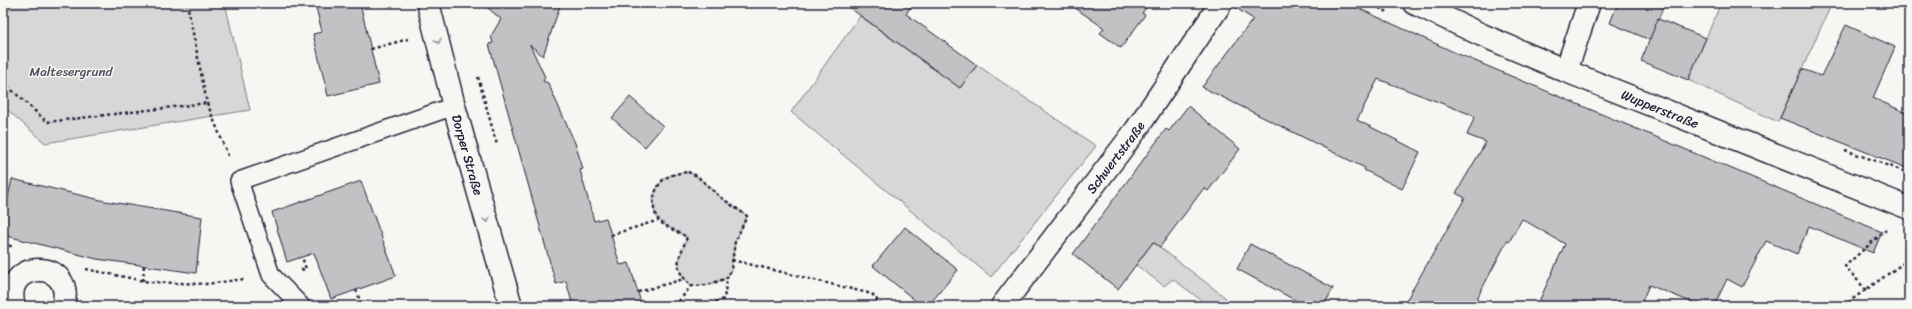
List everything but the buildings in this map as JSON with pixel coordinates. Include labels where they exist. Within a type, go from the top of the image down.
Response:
[{"type":"street","name":"Dorper Straße","points":[[428,3],[454,106],[511,306]]},
{"type":"street","name":"Schwertstraße","points":[[1002,306],[1136,130],[1221,3]]},
{"type":"street","name":"Wupperstraße","points":[[1414,3],[1482,35],[1566,71],[1903,206]]},
{"type":"street","points":[[1566,71],[1589,3]]},
{"type":"street","points":[[14,306],[9,279],[21,275],[29,270],[46,270],[61,280],[65,289],[66,298],[63,306]]},
{"type":"lane","points":[[301,306],[271,275],[239,180],[454,106]]},
{"type":"path","points":[[187,3],[207,103],[239,180]]},
{"type":"path","points":[[371,49],[409,38]]},
{"type":"path","points":[[3,82],[47,122],[207,103]]},
{"type":"path","points":[[1844,150],[1909,173]]},
{"type":"path","points":[[704,306],[724,299],[727,278],[731,270],[735,242],[747,216],[719,196],[697,176],[688,172],[678,173],[665,179],[654,197],[654,207],[659,220],[687,237],[677,264],[679,272],[684,280],[691,286],[708,285],[727,278]]},
{"type":"path","points":[[611,235],[659,220]]},
{"type":"path","points":[[1866,290],[1845,266],[1890,226]]},
{"type":"path","points":[[1843,306],[1909,259]]},
{"type":"path","points":[[732,260],[872,294],[882,306]]},
{"type":"path","points":[[144,266],[144,281]]},
{"type":"path","points":[[93,272],[144,281],[206,284],[271,275]]},
{"type":"path","points":[[638,292],[684,280]]},
{"type":"path","points":[[676,306],[691,286]]},
{"type":"path","points":[[356,290],[362,306]]},
{"type":"green space","name":"Maltesergrund","points":[[3,3],[225,3],[250,110],[45,143],[3,106]]},
{"type":"green space","points":[[1721,3],[1832,3],[1778,122],[1688,80]]},
{"type":"green space","points":[[860,16],[960,88],[977,65],[1096,146],[991,277],[791,112]]},
{"type":"green space","points":[[688,172],[697,176],[719,196],[747,216],[735,242],[731,270],[727,278],[708,285],[691,286],[685,279],[679,268],[679,263],[687,237],[660,221],[654,209],[653,203],[655,193],[660,183],[667,177]]},
{"type":"green space","points":[[1153,242],[1226,298],[1220,306],[1209,306],[1173,279],[1164,286],[1136,265]]}]
